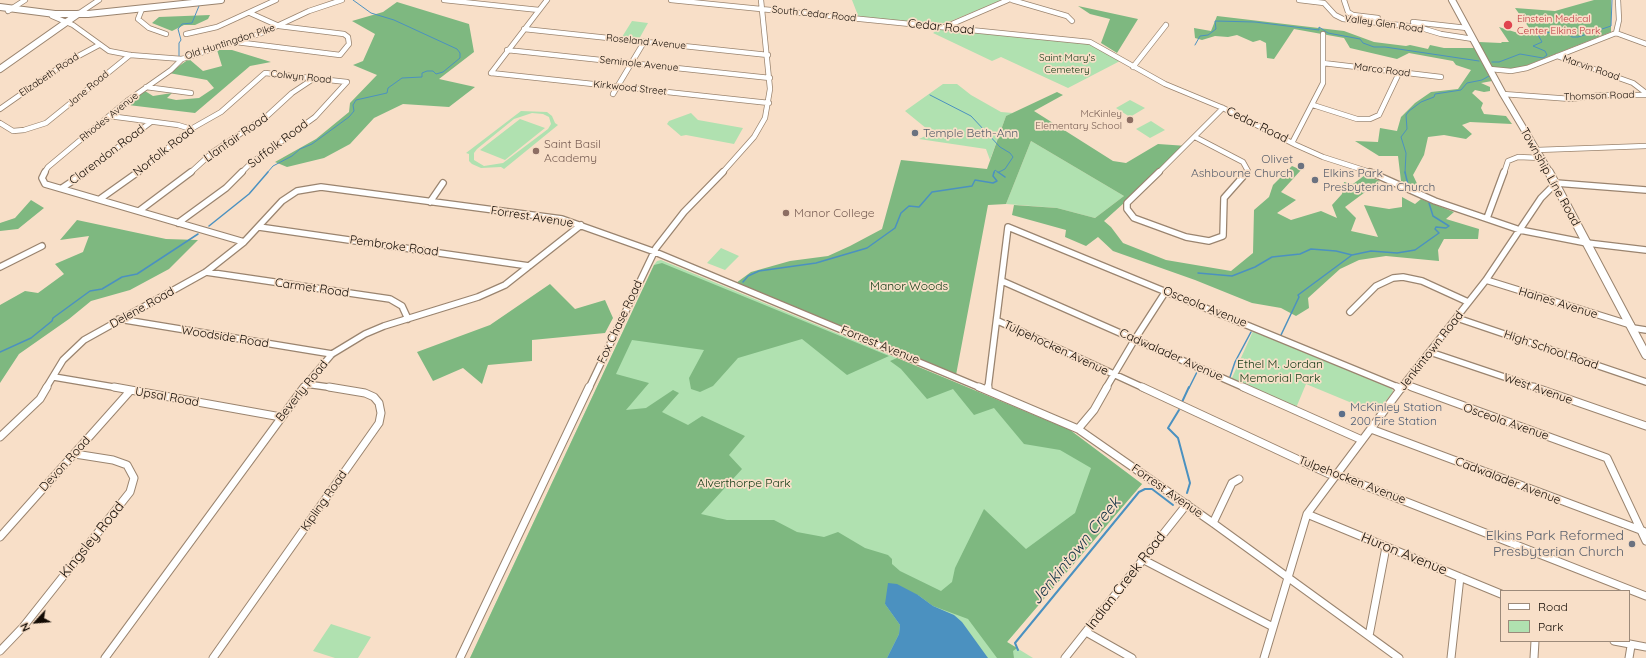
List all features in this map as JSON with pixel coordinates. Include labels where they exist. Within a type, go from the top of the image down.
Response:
[{"type":"main road","points":[[10,10],[52,16],[77,16],[221,0]]},
{"type":"main road","name":"Township Line Road","points":[[1452,0],[1503,94],[1556,183],[1646,355]]},
{"type":"main road","points":[[0,9],[77,16]]},
{"type":"main road","points":[[0,69],[77,16]]},
{"type":"street","points":[[10,10],[25,0]]},
{"type":"street","points":[[77,16],[99,0]]},
{"type":"street","points":[[186,34],[217,27],[276,0]]},
{"type":"street","name":"Old Huntingdon Pike","points":[[52,16],[69,22],[109,51],[130,55],[182,59],[280,26],[309,11],[342,0]]},
{"type":"street","points":[[444,0],[539,10]]},
{"type":"street","points":[[508,50],[547,0]]},
{"type":"street","name":"South Cedar Road","points":[[671,0],[866,20]]},
{"type":"street","name":"Fox Chase Road","points":[[460,658],[655,252],[672,225],[756,135],[765,118],[769,103],[770,78],[762,0]]},
{"type":"street","points":[[945,27],[1008,0]]},
{"type":"street","points":[[1012,0],[1067,16],[1072,21]]},
{"type":"street","name":"Valley Glen Road","points":[[1300,0],[1324,4],[1329,7],[1335,15],[1343,19],[1418,27],[1441,34],[1473,39]]},
{"type":"street","points":[[1344,0],[1348,12],[1353,15],[1468,28]]},
{"type":"street","points":[[1616,33],[1619,20],[1618,0]]},
{"type":"street","points":[[142,9],[138,19],[149,28],[166,34]]},
{"type":"street","points":[[236,42],[340,55],[349,44],[348,37],[344,34],[331,31],[280,26],[250,13]]},
{"type":"street","name":"Cedar Road","points":[[866,20],[1090,42],[1098,45],[1133,67],[1165,84],[1223,108],[1292,143],[1323,157],[1370,172],[1435,201],[1520,230],[1587,243],[1646,250]]},
{"type":"street","points":[[935,26],[954,23]]},
{"type":"street","points":[[954,23],[960,29]]},
{"type":"street","points":[[1133,67],[1166,25]]},
{"type":"street","name":"Roseland Avenue","points":[[524,29],[768,55]]},
{"type":"street","points":[[1490,69],[1511,71],[1527,68],[1616,33],[1646,44]]},
{"type":"street","points":[[1292,143],[1324,84],[1323,34]]},
{"type":"street","points":[[613,94],[616,86],[644,42]]},
{"type":"street","name":"Elizabeth Road","points":[[0,109],[67,62],[99,45]]},
{"type":"street","name":"Seminole Avenue","points":[[508,50],[770,78]]},
{"type":"street","name":"Kirkwood Street","points":[[508,50],[491,73],[769,103]]},
{"type":"street","name":"Jane Road","points":[[0,123],[13,131],[24,130],[46,123],[130,55]]},
{"type":"street","name":"Marvin Road","points":[[1557,56],[1633,83],[1646,94]]},
{"type":"street","name":"Rhodes Avenue","points":[[62,188],[45,184],[42,178],[48,167],[109,116],[146,87],[171,70],[182,59]]},
{"type":"street","name":"Marco Road","points":[[1324,63],[1441,77]]},
{"type":"street","points":[[1313,105],[1357,119],[1370,119],[1379,115],[1399,72]]},
{"type":"street","name":"Colwyn Road","points":[[265,74],[337,81]]},
{"type":"street","name":"Norfolk Road","points":[[100,199],[156,159],[190,130],[222,112],[265,74]]},
{"type":"street","name":"Llanfair Road","points":[[139,211],[183,179],[213,152],[267,116],[292,93],[313,79]]},
{"type":"street","name":"Suffolk Road","points":[[178,223],[226,188],[250,164],[315,117],[346,86],[347,82],[337,81]]},
{"type":"street","points":[[146,87],[191,93]]},
{"type":"street","name":"Thomson Road","points":[[1503,94],[1571,99],[1601,95],[1646,94]]},
{"type":"street","points":[[1195,137],[1243,162],[1248,167],[1247,174],[1224,198],[1222,236],[1208,241],[1186,237],[1134,218],[1127,209],[1127,203],[1223,108]]},
{"type":"street","points":[[109,116],[178,125],[190,130]]},
{"type":"street","name":"Clarendon Road","points":[[62,188],[106,158],[151,122]]},
{"type":"street","points":[[1537,150],[1646,146]]},
{"type":"street","points":[[1487,218],[1508,161],[1518,157],[1542,158]]},
{"type":"street","points":[[430,202],[443,183]]},
{"type":"street","points":[[1556,183],[1646,190]]},
{"type":"street","name":"Jenkintown Road","points":[[1264,658],[1308,514],[1338,475],[1370,429],[1486,280],[1541,198],[1556,183]]},
{"type":"street","name":"Forrest Avenue","points":[[297,191],[321,187],[562,219],[655,252],[988,390],[1078,429],[1187,504],[1288,579],[1399,658]]},
{"type":"street","points":[[62,188],[244,242]]},
{"type":"street","name":"Delene Road","points":[[0,437],[40,399],[54,378],[63,360],[84,340],[119,319],[206,272],[244,242],[282,201],[297,191]]},
{"type":"street","name":"Beverly Road","points":[[105,658],[281,417],[306,384],[332,354],[365,334],[493,291],[505,285],[582,225]]},
{"type":"street","name":"Pembroke Road","points":[[259,226],[529,266]]},
{"type":"street","name":"Osceola Avenue","points":[[1002,281],[1008,227],[1403,387],[1607,458],[1644,531]]},
{"type":"street","points":[[0,267],[42,246]]},
{"type":"street","name":"Carmet Road","points":[[206,272],[390,299],[402,306],[408,319]]},
{"type":"street","points":[[1350,312],[1376,286],[1393,278],[1403,277],[1422,281],[1468,302]]},
{"type":"street","name":"Haines Avenue","points":[[1486,280],[1632,327],[1646,330]]},
{"type":"street","points":[[988,390],[1002,281]]},
{"type":"street","name":"Cadwalader Avenue","points":[[1002,281],[1362,440]]},
{"type":"street","points":[[1078,429],[1094,410],[1135,339],[1166,291]]},
{"type":"street","name":"High School Road","points":[[1457,318],[1646,382]]},
{"type":"street","name":"Woodside Road","points":[[119,319],[332,354]]},
{"type":"street","name":"Tulpehocken Avenue","points":[[998,321],[1329,474],[1338,475],[1646,596]]},
{"type":"street","name":"West Avenue","points":[[1430,352],[1646,426]]},
{"type":"street","name":"Upsal Road","points":[[54,378],[281,417]]},
{"type":"street","name":"Kipling Road","points":[[213,658],[379,423],[382,413],[379,403],[374,397],[365,393],[306,384]]},
{"type":"street","name":"Devon Road","points":[[0,537],[130,391]]},
{"type":"street","name":"Cadwalader Avenue","points":[[1370,429],[1644,531]]},
{"type":"street","name":"Kingsley Road","points":[[0,651],[23,627],[130,492],[134,478],[127,465],[113,460],[75,454]]},
{"type":"street","points":[[1213,523],[1232,483],[1239,479]]},
{"type":"street","name":"Indian Creek Road","points":[[1065,658],[1187,504]]},
{"type":"street","name":"Huron Avenue","points":[[1308,514],[1500,594]]},
{"type":"street","points":[[1644,531],[1646,541]]},
{"type":"street","points":[[1369,636],[1386,547]]},
{"type":"street","points":[[1142,559],[1273,627]]},
{"type":"street","points":[[1451,658],[1460,577]]},
{"type":"street","points":[[1086,632],[1132,658]]},
{"type":"street","points":[[1534,658],[1535,642]]},
{"type":"street","points":[[1617,642],[1631,646],[1646,647]]},
{"type":"street","points":[[1629,658],[1631,646]]},
{"type":"green space","points":[[852,0],[1002,0],[951,21],[936,25],[859,18]]},
{"type":"green space","points":[[1594,0],[1611,0],[1611,32],[1525,66],[1511,70],[1496,69],[1492,81],[1481,83],[1490,87],[1490,91],[1484,92],[1475,90],[1472,93],[1483,103],[1481,108],[1484,114],[1506,116],[1512,124],[1470,122],[1462,125],[1472,134],[1466,139],[1444,135],[1428,137],[1424,155],[1413,175],[1420,190],[1401,181],[1398,156],[1379,156],[1355,141],[1378,142],[1380,128],[1397,131],[1401,117],[1415,103],[1431,92],[1458,89],[1471,70],[1456,65],[1453,61],[1409,53],[1397,59],[1350,48],[1344,38],[1294,29],[1274,59],[1267,58],[1266,43],[1260,40],[1253,42],[1237,35],[1228,37],[1215,36],[1202,40],[1195,38],[1194,28],[1211,31],[1217,16],[1344,31],[1374,42],[1406,46],[1410,45],[1428,49],[1430,45],[1444,48],[1481,48],[1479,42],[1509,42],[1499,27],[1518,33],[1527,32],[1530,29],[1515,8],[1555,11]]},
{"type":"green space","points":[[397,2],[469,24],[474,52],[439,79],[475,87],[449,107],[403,104],[374,118],[350,144],[324,158],[287,167],[275,162],[316,139],[349,112],[350,103],[377,75],[353,65],[363,61],[375,34],[352,21],[383,12]]},
{"type":"green space","points":[[1078,6],[1138,19],[1117,53],[1101,43],[1110,19],[1090,14]]},
{"type":"green space","points":[[210,15],[208,19],[195,25],[184,25],[172,31],[152,23],[159,17]]},
{"type":"green space","points":[[632,21],[648,23],[639,39],[622,37]]},
{"type":"green space","name":"Saint Mary's Cemetery","points":[[940,28],[1089,44],[1120,61],[1068,88],[1001,57],[992,61],[933,33]]},
{"type":"green space","points":[[217,50],[232,50],[271,62],[250,66],[195,113],[128,105],[145,91],[153,96],[172,93],[167,98],[176,100],[199,98],[214,88],[207,80],[169,73],[189,59],[203,71],[222,66]]},
{"type":"green space","points":[[943,84],[957,84],[971,95],[1001,112],[1013,113],[1006,116],[990,160],[986,149],[919,139],[932,133],[905,111]]},
{"type":"green space","name":"Manor Woods","points":[[1057,92],[1063,95],[1034,111],[1113,161],[1126,163],[1158,144],[1187,146],[1104,221],[1111,227],[1123,243],[1166,260],[1231,271],[1253,253],[1254,210],[1269,197],[1273,185],[1292,166],[1301,170],[1281,192],[1296,200],[1277,213],[1291,220],[1321,211],[1337,218],[1332,205],[1342,194],[1344,182],[1353,184],[1365,175],[1380,181],[1345,207],[1356,218],[1351,231],[1378,237],[1364,205],[1389,209],[1402,207],[1402,197],[1415,204],[1421,199],[1454,212],[1446,219],[1479,229],[1478,239],[1444,239],[1438,250],[1439,261],[1386,256],[1359,260],[1340,269],[1308,298],[1309,308],[1296,316],[1281,308],[1252,303],[1195,280],[1113,251],[1098,237],[1086,246],[1065,237],[1066,230],[1012,215],[1014,205],[1057,208],[1095,218],[1124,196],[1031,141],[1006,204],[988,205],[956,375],[736,283],[751,272],[790,261],[828,256],[882,229],[901,160],[987,169],[1006,116]]},
{"type":"green space","points":[[1130,100],[1145,108],[1130,117],[1116,108]]},
{"type":"green space","points":[[521,111],[547,112],[552,116],[555,123],[558,125],[504,169],[501,167],[481,168],[469,161],[469,154],[466,153]],"holes":[[[532,113],[543,114],[549,117],[551,124],[548,129],[503,163],[484,166],[474,160],[474,153],[477,149],[514,119]]]},
{"type":"green space","points":[[691,113],[698,120],[743,128],[734,144],[686,135],[681,136],[667,124],[669,121]]},
{"type":"green space","points":[[520,119],[545,128],[505,160],[480,150]]},
{"type":"green space","points":[[1151,121],[1165,130],[1150,138],[1136,129]]},
{"type":"green space","points":[[1031,141],[1124,196],[1095,218],[1057,208],[1006,204]]},
{"type":"green space","points":[[31,200],[44,208],[18,229],[0,231],[0,223],[15,218]]},
{"type":"green space","points":[[77,220],[166,239],[198,240],[169,269],[130,290],[91,301],[69,319],[19,354],[0,383],[0,305],[25,291],[38,293],[64,274],[55,264],[83,252],[89,236],[60,240]]},
{"type":"green space","points":[[721,248],[739,256],[725,270],[707,263]]},
{"type":"green space","name":"Alverthorpe Park","points":[[661,260],[1070,430],[1142,484],[1007,642],[1033,658],[470,658],[654,265],[657,261]]},
{"type":"green space","name":"Alverthorpe Park","points":[[662,263],[889,356],[847,375],[802,339],[738,358],[713,386],[700,392],[691,389],[689,378],[704,350],[632,340],[616,374],[649,383],[626,410],[646,408],[673,390],[679,393],[662,412],[688,425],[702,416],[745,436],[729,455],[742,469],[701,514],[727,520],[774,520],[797,532],[824,537],[838,532],[865,548],[888,555],[892,559],[892,564],[900,571],[941,591],[952,582],[955,568],[984,509],[1026,549],[1075,513],[1091,468],[1060,450],[1024,444],[994,408],[974,415],[953,389],[927,399],[901,369],[890,361],[897,358],[1070,430],[1142,484],[1007,642],[1017,648],[1013,651],[1014,658],[997,658],[968,619],[933,606],[918,595],[885,604],[900,625],[899,634],[887,658],[470,658],[654,265]]},
{"type":"green space","points":[[550,284],[575,309],[605,300],[613,318],[605,333],[532,340],[532,361],[488,365],[482,384],[463,368],[433,381],[417,352],[490,325]]},
{"type":"green space","name":"Ethel M. Jordan Memorial Park","points":[[1254,329],[1388,386],[1392,388],[1393,392],[1376,413],[1306,384],[1296,408],[1231,380]]},
{"type":"green space","points":[[331,624],[371,637],[358,658],[335,658],[313,651]]},
{"type":"water","points":[[888,583],[897,584],[918,595],[933,606],[954,615],[962,622],[988,658],[887,658],[899,634],[900,625],[885,604]]},
{"type":"waterway","points":[[267,173],[273,166],[292,156],[300,149],[312,144],[349,117],[354,111],[353,105],[356,100],[387,93],[388,88],[402,78],[422,77],[422,73],[427,71],[433,71],[436,74],[443,72],[460,58],[460,53],[457,49],[394,20],[371,13],[353,0]]},
{"type":"waterway","name":"Jenkintown Creek","points":[[1492,62],[1499,62],[1520,54],[1543,58],[1547,55],[1545,51],[1533,46],[1542,42],[1537,33],[1566,32],[1572,37],[1578,37],[1611,26],[1612,0]]},
{"type":"waterway","points":[[179,56],[179,43],[181,40],[178,29],[182,24],[192,23],[199,6]]},
{"type":"waterway","points":[[1195,45],[1200,36],[1208,35],[1216,29],[1215,21],[1255,22],[1319,30],[1319,27],[1328,33],[1360,39],[1363,43],[1374,47],[1385,47],[1479,61]]},
{"type":"waterway","name":"Jenkintown Creek","points":[[1405,172],[1406,153],[1401,137],[1407,129],[1406,115],[1409,111],[1421,102],[1434,97],[1435,94],[1461,90],[1467,83],[1482,80],[1489,76]]},
{"type":"waterway","points":[[930,95],[971,116],[1000,147],[1010,153],[1013,157],[1005,169],[999,172]]},
{"type":"waterway","points":[[994,173],[995,170],[999,173]]},
{"type":"waterway","points":[[209,226],[249,194],[268,172]]},
{"type":"waterway","points":[[743,282],[748,276],[759,271],[816,263],[867,248],[895,228],[901,213],[909,206],[919,207],[932,192],[972,186],[975,180],[993,183],[997,181],[993,176],[994,172]]},
{"type":"waterway","points":[[998,172],[1005,177]]},
{"type":"waterway","name":"Jenkintown Creek","points":[[1405,172],[1408,185]]},
{"type":"waterway","name":"Jenkintown Creek","points":[[1352,255],[1371,251],[1397,253],[1415,250],[1439,233],[1435,229],[1436,227],[1446,228],[1449,226],[1433,216],[1429,203]]},
{"type":"waterway","points":[[0,352],[31,338],[52,321],[53,318],[90,291],[102,289],[122,277],[137,274],[198,234]]},
{"type":"waterway","points":[[1198,273],[1232,276],[1255,267],[1272,257],[1300,254],[1311,249],[1336,251],[1352,255]]},
{"type":"waterway","name":"Jenkintown Creek","points":[[1281,335],[1299,297],[1298,295],[1352,255]]},
{"type":"waterway","name":"Jenkintown Creek","points":[[1230,377],[1235,362],[1251,332]]},
{"type":"waterway","name":"Jenkintown Creek","points":[[1189,388],[1197,372]]},
{"type":"waterway","name":"Jenkintown Creek","points":[[1182,402],[1189,387]]},
{"type":"waterway","name":"Jenkintown Creek","points":[[1179,410],[1168,428],[1178,438],[1190,483],[1187,493]]},
{"type":"waterway","name":"Jenkintown Creek","points":[[1018,650],[1015,643],[1139,492],[1145,489],[1152,489],[1173,505]]},
{"type":"place","name":"Einstein Medical Center Elkins Park","points":[[1508,25]]},
{"type":"place","name":"McKinley Elementary School","points":[[1130,120]]},
{"type":"place","name":"Temple Beth-Ann","points":[[915,133]]},
{"type":"place","name":"Saint Basil Academy","points":[[536,151]]},
{"type":"place","name":"Olivet Ashbourne Church","points":[[1301,166]]},
{"type":"place","name":"Elkins Park Presbyterian Church","points":[[1315,180]]},
{"type":"place","name":"Manor College","points":[[786,213]]},
{"type":"place","name":"McKinley Station 200 Fire Station","points":[[1342,414]]},
{"type":"place","name":"Elkins Park Reformed Presbyterian Church","points":[[1632,544]]}]
